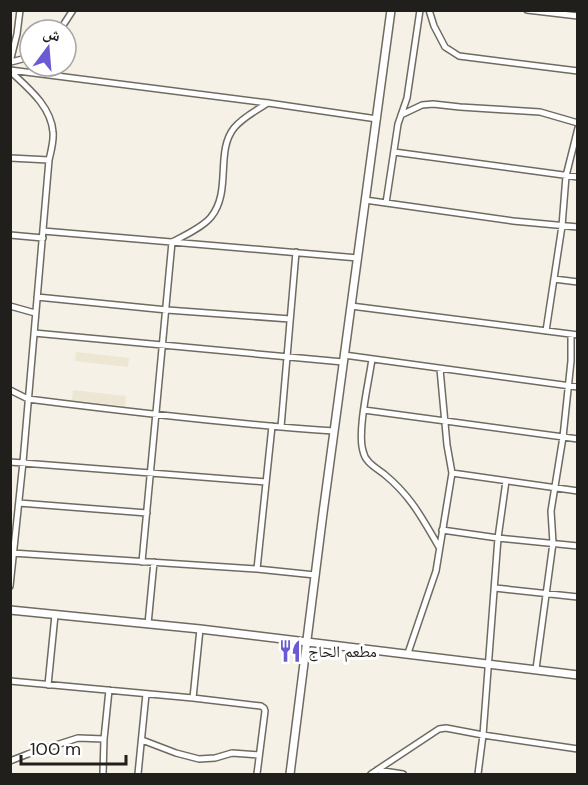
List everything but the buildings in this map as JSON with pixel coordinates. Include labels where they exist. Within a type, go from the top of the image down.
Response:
[{"type":"street","points":[[11,62],[20,10]]},
{"type":"street","points":[[290,774],[391,10]]},
{"type":"street","points":[[386,203],[398,124],[407,98],[420,10]]},
{"type":"street","points":[[429,10],[445,47],[459,56],[578,71]]},
{"type":"street","points":[[527,10],[578,16]]},
{"type":"street","points":[[10,70],[268,102],[377,119]]},
{"type":"street","points":[[10,70],[49,113],[54,133],[49,160],[10,586]]},
{"type":"street","points":[[172,242],[211,218],[221,197],[227,141],[233,129],[268,102]]},
{"type":"street","points":[[401,115],[422,105],[434,104],[540,112],[578,123]]},
{"type":"street","points":[[546,331],[562,226],[566,176],[578,128]]},
{"type":"street","points":[[394,152],[578,177]]},
{"type":"street","points":[[10,158],[49,160]]},
{"type":"street","points":[[365,200],[513,221],[578,227]]},
{"type":"street","points":[[43,231],[357,258]]},
{"type":"street","points":[[10,235],[43,238]]},
{"type":"street","points":[[142,562],[172,242]]},
{"type":"street","points":[[281,427],[296,252]]},
{"type":"street","points":[[554,279],[578,282]]},
{"type":"street","points":[[37,297],[290,319]]},
{"type":"street","points":[[10,306],[35,313]]},
{"type":"street","points":[[351,306],[574,334],[563,437],[551,511],[554,543],[536,669]]},
{"type":"street","points":[[34,333],[287,356],[372,359],[578,387]]},
{"type":"street","points":[[372,359],[364,410],[362,445],[366,459],[404,492],[439,547]]},
{"type":"street","points":[[408,653],[436,571],[452,473],[440,369]]},
{"type":"street","points":[[10,390],[28,399],[156,415],[334,431]]},
{"type":"street","points":[[364,410],[578,439]]},
{"type":"street","points":[[257,569],[272,426]]},
{"type":"street","points":[[10,462],[266,482]]},
{"type":"street","points":[[452,473],[578,490]]},
{"type":"street","points":[[478,774],[498,538],[506,481]]},
{"type":"street","points":[[19,503],[147,513]]},
{"type":"street","points":[[442,530],[578,546]]},
{"type":"street","points":[[12,553],[315,575]]},
{"type":"street","points":[[148,624],[154,562]]},
{"type":"street","points":[[495,588],[578,597]]},
{"type":"street","points":[[10,610],[200,629],[577,675]]},
{"type":"street","points":[[48,685],[55,615]]},
{"type":"street","points":[[193,698],[200,629]]},
{"type":"street","points":[[10,681],[261,706],[265,711],[257,774]]},
{"type":"street","points":[[103,774],[109,690]]},
{"type":"street","points":[[138,774],[146,694]]},
{"type":"street","points":[[371,774],[439,729],[446,728],[578,749]]},
{"type":"street","points":[[10,761],[78,738],[104,739]]},
{"type":"street","points":[[142,741],[199,759],[215,758],[232,753],[259,754]]},
{"type":"street","points":[[377,770],[403,774]]},
{"type":"shaded area","points":[[76,352],[129,358],[128,367],[75,361]]},
{"type":"shaded area","points":[[73,390],[126,396],[125,406],[72,400]]},
{"type":"place","name":"مطعم الحاج","points":[[290,651]]}]
